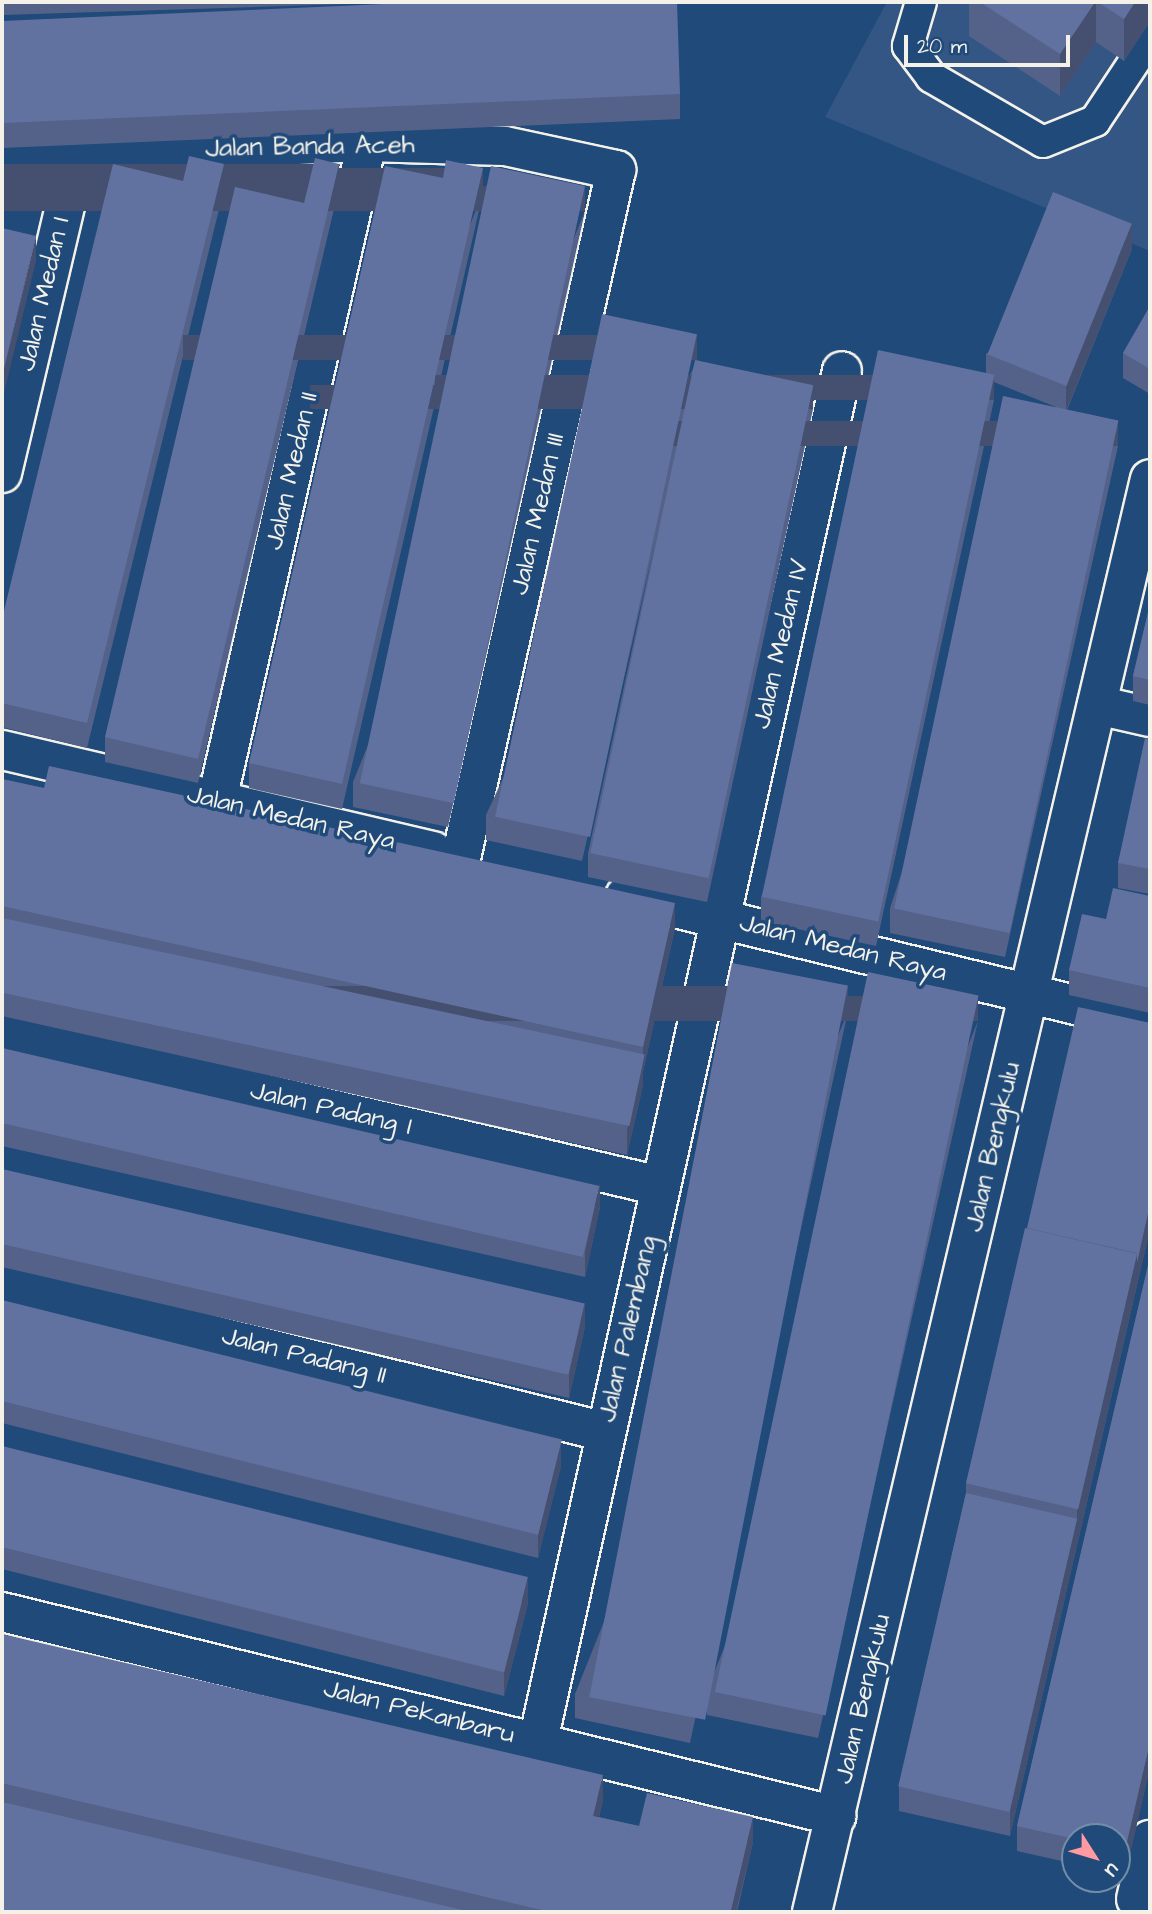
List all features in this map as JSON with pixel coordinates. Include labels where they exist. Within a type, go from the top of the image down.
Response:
[{"type":"street","name":"Jalan Banda Aceh","points":[[2,159],[367,142],[505,146],[616,170]]},
{"type":"street","name":"Jalan Medan II","points":[[217,800],[367,142]]},
{"type":"street","name":"Jalan Medan I","points":[[2,473],[77,156]]},
{"type":"street","name":"Jalan Medan III","points":[[461,858],[616,170]]},
{"type":"street","name":"Jalan Medan IV","points":[[720,918],[842,371]]},
{"type":"street","name":"Jalan Bengkulu","points":[[812,1912],[1150,478]]},
{"type":"street","points":[[1097,705],[1150,717]]},
{"type":"street","name":"Jalan Medan Raya","points":[[2,750],[499,867]]},
{"type":"street","name":"Jalan Medan Raya","points":[[590,888],[1150,1023]]},
{"type":"street","name":"Jalan Palembang","points":[[538,1741],[720,918]]},
{"type":"street","name":"Jalan Padang I","points":[[2,1032],[660,1186]]},
{"type":"street","name":"Jalan Padang II","points":[[2,1283],[606,1432]]},
{"type":"street","name":"Jalan Pekanbaru","points":[[2,1612],[836,1815]]},
{"type":"street","points":[[1136,1899],[1150,1840]]},
{"type":"lane","points":[[922,2],[908,46],[931,77],[1043,142],[1095,121],[1150,38]]},
{"type":"shaded area","points":[[887,2],[1150,2],[1150,251],[825,117]]},
{"type":"building","points":[[429,2],[677,2],[680,94],[2,123],[2,21]]},
{"type":"building","points":[[980,2],[1095,2],[1060,54]]},
{"type":"building","points":[[1098,2],[1135,2],[1124,19]]},
{"type":"building","points":[[189,156],[224,164],[87,723],[2,703],[2,619],[113,164],[183,181]]},
{"type":"building","points":[[315,158],[339,164],[198,759],[105,737],[235,187],[304,203]]},
{"type":"building","points":[[446,160],[483,168],[342,784],[249,763],[385,166],[443,178]]},
{"type":"building","points":[[491,166],[585,186],[454,803],[360,783]]},
{"type":"building","points":[[1053,192],[1132,224],[1066,386],[987,354]]},
{"type":"building","points":[[2,228],[36,236],[2,377]]},
{"type":"building","points":[[1150,306],[1150,369],[1123,353]]},
{"type":"building","points":[[602,314],[697,334],[590,837],[495,817]]},
{"type":"building","points":[[878,350],[994,375],[878,922],[762,897]]},
{"type":"building","points":[[695,360],[813,385],[709,878],[590,853]]},
{"type":"building","points":[[1003,396],[1118,421],[1009,933],[894,909]]},
{"type":"building","points":[[1150,604],[1150,680],[1133,676]]},
{"type":"building","points":[[1145,738],[1150,740],[1150,869],[1118,863]]},
{"type":"building","points":[[49,766],[675,903],[643,1047],[2,906],[2,779],[44,788]]},
{"type":"building","points":[[1113,888],[1150,896],[1150,988],[1069,970],[1082,914],[1106,919]]},
{"type":"building","points":[[2,918],[645,1055],[629,1126],[2,993]]},
{"type":"building","points":[[732,963],[848,986],[705,1720],[589,1697]]},
{"type":"building","points":[[868,972],[979,995],[826,1715],[715,1692]]},
{"type":"building","points":[[1078,1007],[1150,1023],[1150,1204],[1137,1263],[1137,1253],[1027,1228]]},
{"type":"building","points":[[2,1048],[599,1186],[583,1257],[2,1123]]},
{"type":"building","points":[[2,1169],[585,1304],[568,1375],[2,1244]]},
{"type":"building","points":[[1025,1228],[1137,1254],[1078,1509],[966,1483]]},
{"type":"building","points":[[1150,1257],[1150,1742],[1131,1824],[1061,1823],[1061,1836],[1017,1826]]},
{"type":"building","points":[[2,1300],[562,1440],[538,1535],[2,1401]]},
{"type":"building","points":[[2,1446],[528,1577],[504,1672],[2,1547]]},
{"type":"building","points":[[966,1493],[1077,1519],[1009,1812],[898,1786]]},
{"type":"building","points":[[2,1634],[603,1775],[593,1816],[639,1826],[647,1793],[753,1817],[731,1910],[740,1912],[550,1912],[2,1783]]},
{"type":"building","points":[[2,1802],[471,1912],[2,1912]]}]
